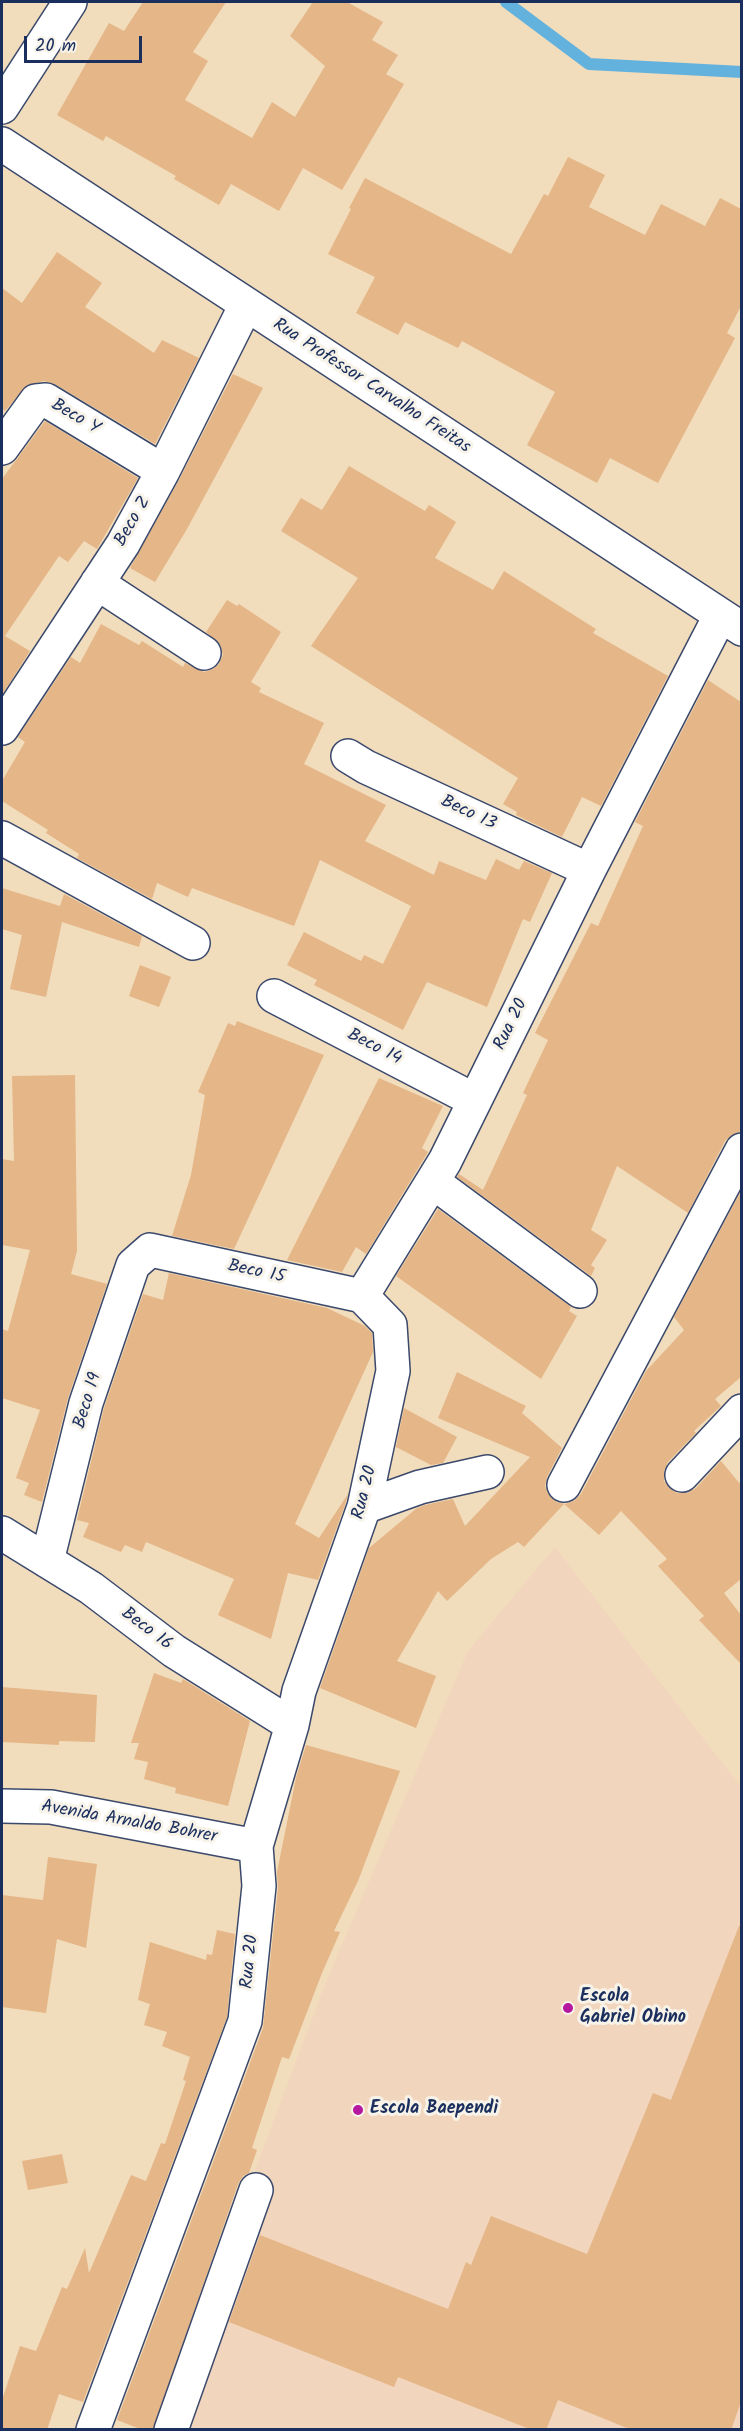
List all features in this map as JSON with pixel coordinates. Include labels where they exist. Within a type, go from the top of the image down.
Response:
[{"type":"street","points":[[2,107],[70,2]]},
{"type":"street","name":"Rua Professor Carvalho Freitas","points":[[2,144],[731,622]]},
{"type":"street","name":"Beco Z","points":[[2,728],[123,544],[163,471],[246,305]]},
{"type":"street","name":"Beco Y","points":[[2,448],[36,401],[46,400],[163,471]]},
{"type":"street","points":[[97,583],[204,653]]},
{"type":"street","name":"Rua 20","points":[[93,2430],[245,2020],[259,1886],[256,1846],[292,1725],[299,1691],[364,1507],[393,1371],[390,1325],[362,1296],[445,1161],[589,870],[731,622]]},
{"type":"street","name":"Beco 13","points":[[348,756],[366,767],[589,870]]},
{"type":"street","points":[[2,838],[193,944]]},
{"type":"street","name":"Beco 14","points":[[273,996],[474,1100]]},
{"type":"street","points":[[564,1485],[741,1150]]},
{"type":"street","points":[[433,1182],[580,1291]]},
{"type":"street","name":"Beco 15","points":[[150,1250],[362,1296]]},
{"type":"street","name":"Beco 19","points":[[47,1561],[86,1403],[133,1265],[150,1250]]},
{"type":"street","points":[[682,1475],[741,1412]]},
{"type":"street","points":[[364,1507],[420,1487],[487,1472]]},
{"type":"street","name":"Beco 16","points":[[2,1533],[91,1588],[174,1651],[292,1725]]},
{"type":"street","name":"Avenida Arnaldo Bohrer","points":[[2,1806],[51,1807],[256,1846]]},
{"type":"street","points":[[171,2430],[256,2190]]},
{"type":"shaded area","name":"Escola Gabriel Obino","points":[[555,1547],[741,1787],[741,2429],[175,2430],[249,2186],[326,1982],[468,1651]]},
{"type":"building","points":[[143,2],[226,2],[193,52],[208,61],[185,100],[252,138],[272,102],[295,117],[325,66],[290,36],[313,2],[347,2],[383,22],[372,40],[398,55],[386,74],[404,84],[342,190],[303,168],[279,211],[231,184],[219,205],[174,179],[176,176],[106,136],[103,141],[57,115],[109,23],[124,31]]},
{"type":"building","points":[[568,157],[605,175],[589,207],[645,235],[661,204],[705,226],[720,198],[741,209],[741,306],[727,333],[735,338],[658,483],[610,458],[597,483],[527,445],[555,392],[462,341],[458,348],[405,322],[398,335],[356,313],[375,277],[328,254],[365,178],[511,254],[544,194],[548,196]]},
{"type":"building","points":[[57,252],[102,283],[85,307],[154,353],[162,340],[199,358],[155,444],[55,384],[44,381],[27,385],[5,411],[2,408],[2,288],[22,303]]},
{"type":"building","points":[[233,374],[263,388],[187,529],[155,582],[130,568],[179,480]]},
{"type":"building","points":[[45,421],[138,478],[97,549],[84,541],[68,562],[59,556],[5,636],[30,651],[2,695],[2,479]]},
{"type":"building","points":[[349,466],[425,511],[429,505],[456,522],[435,558],[493,590],[504,571],[596,629],[593,633],[668,676],[601,806],[582,797],[562,837],[516,815],[517,812],[503,804],[518,778],[311,646],[358,578],[281,531],[301,498],[322,510]]},
{"type":"building","points":[[227,600],[237,606],[239,604],[281,632],[251,682],[261,688],[259,692],[324,723],[304,764],[386,805],[365,841],[434,875],[439,861],[486,880],[496,859],[519,870],[524,861],[552,873],[530,922],[523,919],[487,1007],[427,982],[403,1030],[314,985],[317,980],[287,965],[304,932],[361,961],[364,955],[383,964],[411,906],[320,860],[294,926],[192,888],[188,897],[157,883],[152,899],[77,858],[79,854],[46,833],[48,830],[2,801],[2,781],[25,742],[18,737],[71,657],[80,663],[101,624],[139,645],[142,641],[183,667],[185,663],[204,672],[219,664],[223,655],[220,644],[206,632]]},
{"type":"building","points":[[708,680],[741,702],[741,1131],[725,1141],[688,1213],[617,1166],[591,1230],[607,1240],[591,1265],[595,1268],[591,1276],[457,1177],[459,1174],[483,1190],[527,1095],[523,1093],[548,1040],[535,1033],[591,923],[598,926],[643,826],[635,822]]},
{"type":"building","points":[[2,888],[60,906],[64,894],[142,936],[139,947],[62,922],[46,997],[10,989],[22,935],[2,929]]},
{"type":"building","points":[[140,965],[171,977],[159,1007],[129,996]]},
{"type":"building","points":[[237,1021],[324,1055],[234,1249],[172,1236],[191,1175],[205,1095],[198,1092],[228,1023],[235,1026]]},
{"type":"building","points":[[75,1075],[77,1251],[71,1274],[107,1284],[68,1398],[42,1502],[24,1495],[29,1483],[16,1478],[40,1410],[2,1398],[2,1329],[8,1331],[30,1250],[2,1245],[2,1159],[14,1161],[12,1076]]},
{"type":"building","points":[[379,1078],[443,1106],[422,1148],[428,1152],[366,1254],[356,1247],[342,1272],[287,1260]]},
{"type":"building","points":[[741,1191],[741,1377],[715,1399],[721,1406],[694,1431],[696,1433],[668,1462],[664,1471],[664,1481],[677,1493],[687,1493],[696,1488],[721,1461],[741,1485],[741,1579],[724,1593],[741,1615],[741,1664],[699,1620],[704,1616],[658,1566],[667,1559],[621,1511],[599,1535],[564,1504],[524,1547],[518,1542],[491,1559],[447,1601],[438,1591],[397,1661],[436,1676],[416,1728],[320,1688],[369,1548],[417,1508],[425,1505],[453,1499],[465,1526],[530,1457],[438,1418],[457,1372],[526,1406],[522,1413],[562,1448],[547,1477],[545,1486],[548,1494],[556,1502],[565,1504],[574,1501],[581,1494],[646,1371],[684,1330],[674,1317]]},
{"type":"building","points":[[438,1209],[571,1307],[569,1311],[577,1316],[541,1379],[396,1276]]},
{"type":"building","points":[[169,1273],[327,1308],[365,1326],[372,1333],[373,1352],[295,1524],[319,1538],[348,1494],[346,1502],[318,1580],[288,1573],[271,1639],[218,1615],[234,1579],[146,1542],[142,1552],[125,1545],[121,1552],[83,1537],[89,1523],[77,1520],[104,1408],[143,1294],[163,1300]]},
{"type":"building","points":[[404,1408],[457,1437],[443,1463],[431,1465],[396,1447]]},
{"type":"building","points":[[154,1673],[181,1683],[183,1679],[250,1721],[228,1806],[175,1793],[176,1788],[144,1779],[148,1762],[134,1759],[139,1743],[131,1743]]},
{"type":"building","points":[[2,1687],[97,1695],[95,1742],[59,1741],[59,1745],[2,1742]]},
{"type":"building","points":[[306,1745],[400,1771],[358,1881],[334,1931],[340,1932],[289,2059],[282,2057],[252,2148],[257,2150],[249,2173],[243,2176],[238,2184],[153,2430],[143,2430],[117,2420],[263,2028],[278,1888],[277,1872],[296,1778]]},
{"type":"building","points":[[48,1857],[97,1864],[86,1948],[57,1939],[46,2013],[2,2007],[2,1895],[43,1900]]},
{"type":"building","points":[[739,1926],[741,1926],[741,2402],[731,2430],[632,2430],[558,2400],[546,2430],[532,2430],[398,2377],[394,2387],[229,2322],[260,2235],[448,2309],[466,2262],[471,2265],[491,2216],[587,2254],[653,2093],[671,2100]]},
{"type":"building","points":[[217,1930],[235,1934],[227,2017],[83,2402],[59,2394],[47,2430],[2,2430],[2,2400],[20,2346],[36,2351],[62,2287],[67,2289],[85,2248],[89,2273],[131,2175],[146,2181],[161,2143],[165,2144],[186,2081],[183,2080],[190,2057],[162,2046],[167,2032],[144,2025],[150,2004],[138,2000],[150,1942],[206,1960],[207,1954],[212,1955]]},
{"type":"building","points":[[62,2154],[68,2183],[28,2190],[22,2161]]},
{"type":"waterway","points":[[506,2],[589,64],[742,72]]},
{"type":"place","name":"Escola Gabriel Obino","points":[[568,2008]]},
{"type":"place","name":"Escola Baependi","points":[[358,2110]]}]
